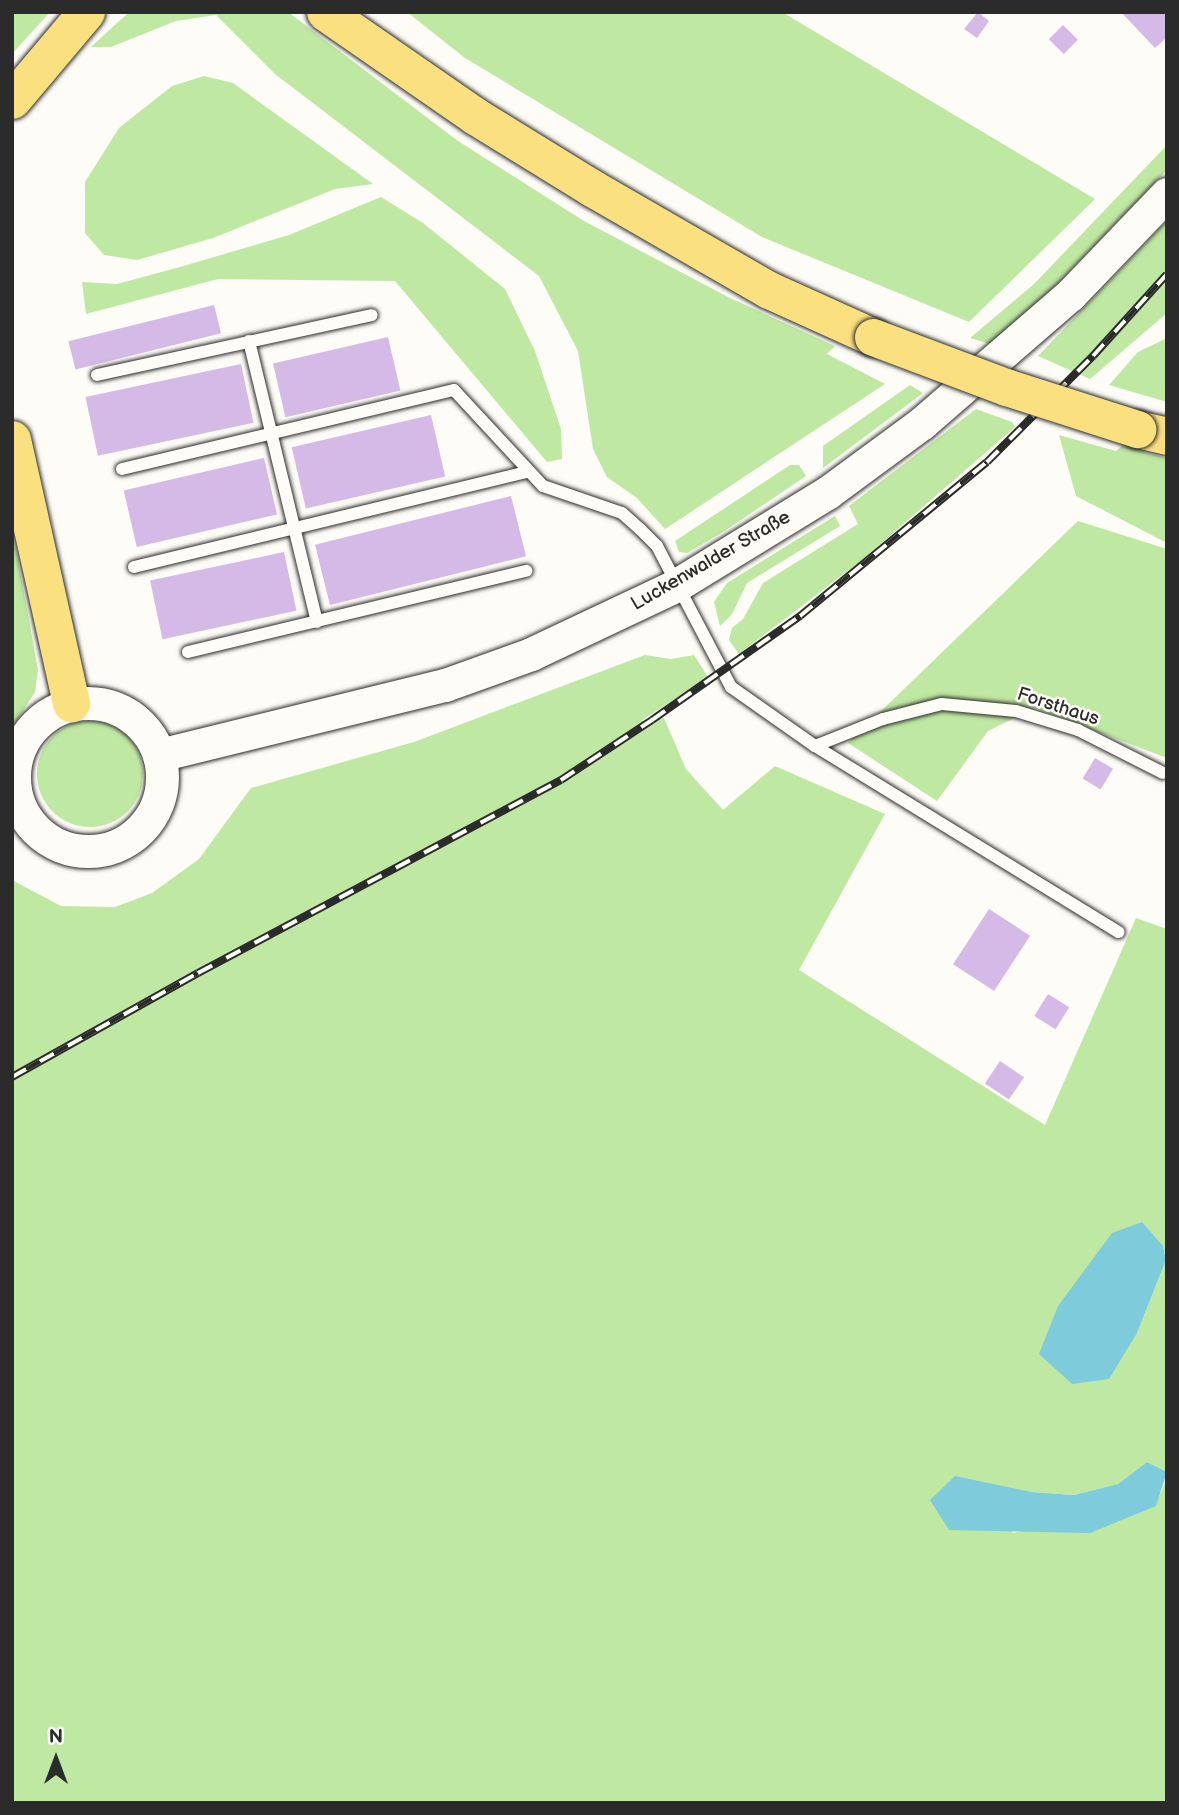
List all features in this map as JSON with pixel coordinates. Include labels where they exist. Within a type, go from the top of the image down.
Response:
[{"type":"main road","points":[[12,100],[86,12]]},
{"type":"main road","points":[[325,12],[475,116],[592,188],[769,290],[873,337],[1006,387],[1152,432]]},
{"type":"main road","name":"Luckenwalder Straße","points":[[159,755],[445,685],[531,654],[675,586],[827,493],[922,423],[1070,295],[1167,194]]},
{"type":"main road","points":[[12,439],[71,704]]},
{"type":"main road","points":[[94,702],[116,708],[135,719],[159,755],[163,779],[153,812],[130,838],[108,848],[85,851],[42,835],[26,817],[14,796],[17,761],[32,729],[50,713],[71,704],[94,702]]},
{"type":"lane","points":[[97,375],[372,315]]},
{"type":"lane","points":[[249,341],[317,622]]},
{"type":"lane","points":[[122,468],[454,390],[543,486],[622,513],[657,546],[675,586],[731,687],[815,746],[1118,932]]},
{"type":"lane","points":[[134,567],[528,472]]},
{"type":"lane","points":[[188,652],[526,570]]},
{"type":"lane","name":"Forsthaus","points":[[815,746],[883,719],[942,704],[1016,710],[1066,726],[1163,773]]},
{"type":"green space","points":[[12,12],[50,12],[12,54]]},
{"type":"green space","points":[[129,12],[288,12],[458,141],[584,221],[730,298],[835,346],[827,354],[885,384],[665,529],[637,498],[607,477],[593,449],[578,351],[539,276],[275,74],[216,15],[176,21],[111,47],[91,47]]},
{"type":"green space","points":[[407,12],[782,12],[1095,199],[969,322],[762,237],[465,58]]},
{"type":"green space","points":[[204,76],[233,83],[373,184],[335,189],[213,238],[137,260],[104,255],[85,233],[85,182],[119,128],[172,86]]},
{"type":"green space","points":[[1167,145],[1167,170],[1053,288],[990,344],[970,338],[1034,284]]},
{"type":"green space","points":[[381,197],[423,223],[505,289],[535,351],[561,429],[562,459],[547,462],[395,281],[218,279],[86,314],[82,282],[117,284],[180,267],[289,235]]},
{"type":"green space","points":[[1167,221],[1167,313],[1090,379],[1038,356]]},
{"type":"green space","points":[[1167,338],[1167,402],[1109,385],[1138,352]]},
{"type":"green space","points":[[910,385],[923,393],[823,468],[823,446]]},
{"type":"green space","points":[[976,409],[1012,422],[1015,427],[862,560],[739,654],[729,640],[732,628],[743,619],[763,583],[858,524],[849,506]]},
{"type":"green space","points":[[1059,435],[1116,451],[1122,446],[1167,458],[1167,543],[1076,496]]},
{"type":"green space","points":[[790,465],[799,465],[806,476],[723,532],[687,553],[679,552],[675,541]]},
{"type":"green space","points":[[835,516],[840,526],[747,583],[732,614],[720,626],[714,602],[727,583]]},
{"type":"green space","points":[[1078,521],[1167,549],[1167,758],[1035,708],[988,731],[937,801],[848,743]]},
{"type":"green space","points":[[12,527],[38,670],[35,692],[12,728]]},
{"type":"green space","points":[[645,655],[671,659],[694,655],[708,677],[641,721],[664,718],[686,769],[723,810],[775,766],[885,814],[799,970],[1045,1125],[1136,918],[1167,929],[1167,1472],[1147,1462],[1118,1484],[1074,1495],[1031,1492],[1012,1533],[1155,1506],[1167,1478],[1167,1803],[12,1803],[12,880],[61,906],[115,907],[152,893],[199,859],[251,788],[414,742]],"holes":[[[1163,1246],[1166,1260],[1137,1333],[1058,1306],[1074,1287]]]},
{"type":"green space","points":[[90,721],[110,725],[127,737],[139,754],[143,774],[139,794],[127,811],[110,823],[90,827],[70,823],[53,811],[41,794],[37,774],[41,754],[53,737],[70,725]]},
{"type":"water","points":[[1142,1222],[1163,1246],[1166,1260],[1137,1333],[1109,1379],[1072,1384],[1039,1354],[1058,1306],[1112,1233]]},
{"type":"water","points":[[1147,1462],[1167,1472],[1156,1506],[1090,1533],[949,1530],[930,1500],[955,1476],[1031,1492],[1074,1495],[1118,1484]]},
{"type":"building","points":[[978,12],[989,21],[977,38],[964,29]]},
{"type":"building","points":[[1121,12],[1167,12],[1167,37],[1155,48]]},
{"type":"building","points":[[1063,25],[1078,40],[1064,54],[1049,39]]},
{"type":"building","points":[[214,305],[221,333],[75,369],[68,341]]},
{"type":"building","points":[[388,337],[400,391],[285,417],[273,364]]},
{"type":"building","points":[[241,364],[253,423],[98,456],[85,397]]},
{"type":"building","points":[[431,415],[445,476],[306,509],[292,447]]},
{"type":"building","points":[[264,458],[277,515],[137,547],[124,490]]},
{"type":"building","points":[[511,496],[526,556],[330,605],[315,545]]},
{"type":"building","points":[[284,552],[296,611],[162,639],[150,580]]},
{"type":"building","points":[[1095,758],[1113,769],[1101,789],[1083,779]]},
{"type":"building","points":[[989,909],[1030,936],[994,991],[953,964]]},
{"type":"building","points":[[1048,994],[1069,1007],[1055,1029],[1034,1016]]},
{"type":"building","points":[[1000,1061],[1024,1077],[1009,1100],[985,1083]]},
{"type":"railway","points":[[12,1077],[198,973],[561,780],[652,720],[800,616],[987,462],[1093,356],[1167,274]]}]
